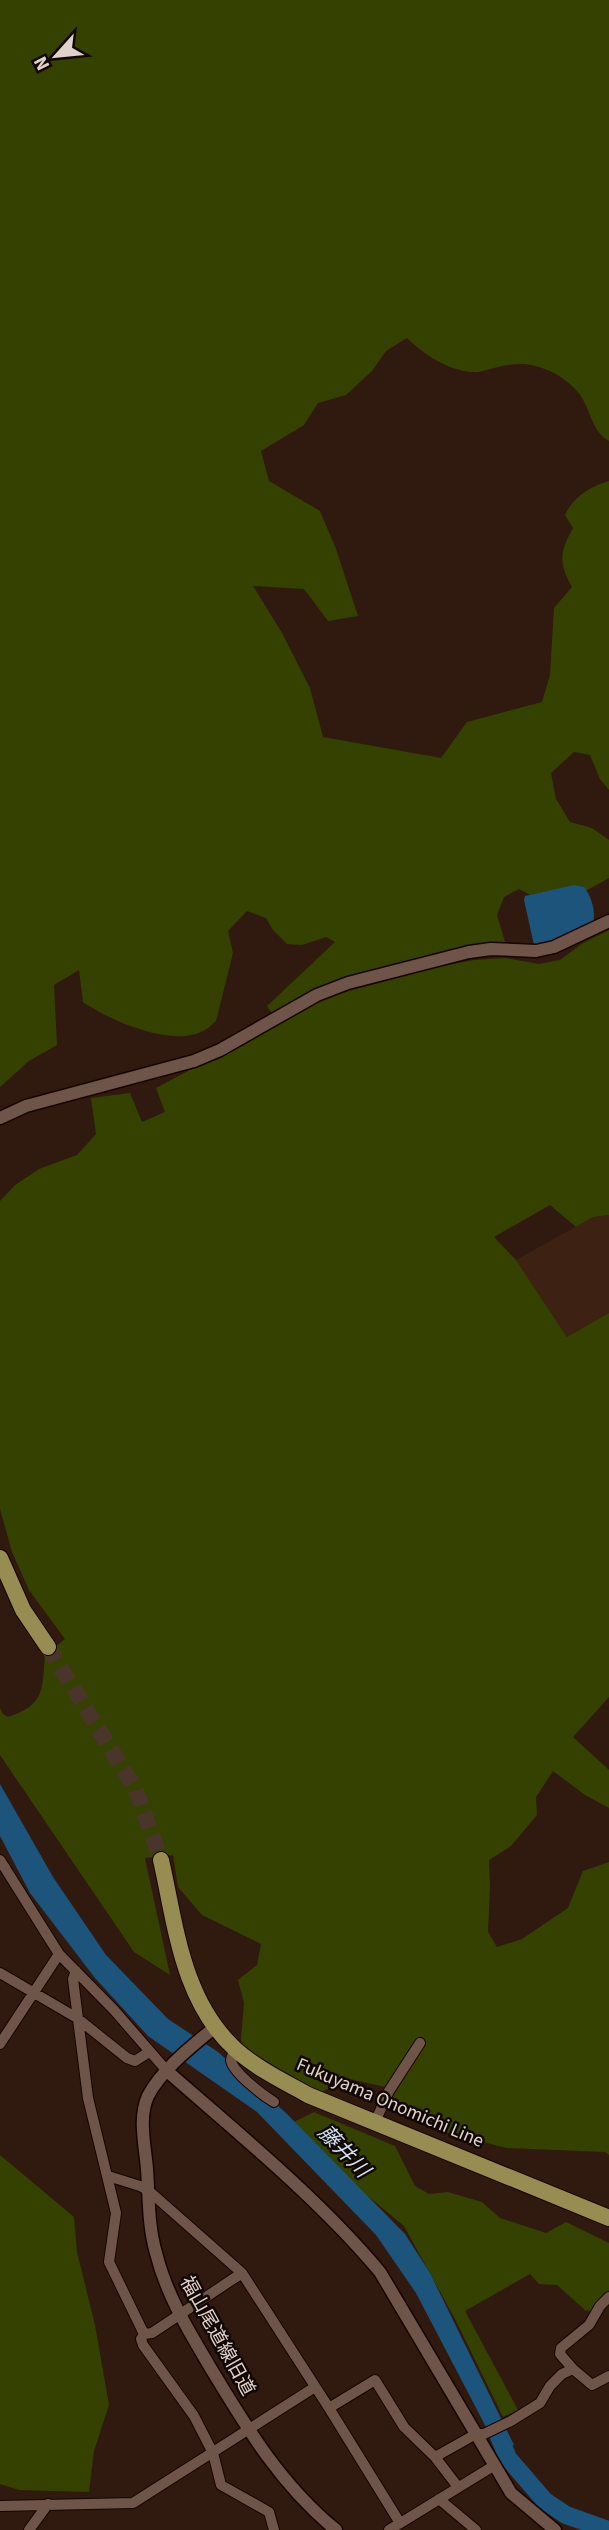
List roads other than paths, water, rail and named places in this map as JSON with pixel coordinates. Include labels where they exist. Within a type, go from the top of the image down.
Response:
[{"type":"main road","points":[[0,1558],[23,1610],[48,1647]]},
{"type":"main road","name":"Fukuyama Onomichi Line","points":[[160,1860],[184,1963],[210,2031],[267,2073],[308,2095],[609,2218]]},
{"type":"street","points":[[0,1118],[26,1106],[194,1061],[220,1050],[317,995],[348,983],[469,952],[491,949],[536,951],[554,947],[609,921]]},
{"type":"street","points":[[0,1860],[59,1954],[114,2010],[149,2052],[170,2067],[355,2242],[380,2272],[480,2434],[511,2493],[555,2530]]},
{"type":"street","points":[[0,2044],[59,1954]]},
{"type":"street","points":[[76,1971],[73,1979],[88,2098],[116,2213],[109,2262],[144,2334]]},
{"type":"street","points":[[0,1973],[77,2018],[127,2058],[135,2061],[149,2052]]},
{"type":"street","name":"福山尾道線旧道","points":[[210,2031],[170,2067],[149,2095],[142,2118],[155,2250],[165,2284],[179,2314],[248,2430],[280,2476],[317,2515],[336,2530]]},
{"type":"street","points":[[374,2122],[389,2091],[420,2043]]},
{"type":"street","points":[[236,2049],[231,2058],[232,2065],[260,2093],[274,2102]]},
{"type":"street","points":[[108,2176],[149,2191],[242,2273],[330,2408],[400,2523]]},
{"type":"street","points":[[144,2334],[152,2333],[242,2273]]},
{"type":"street","points":[[609,2297],[589,2325],[561,2348],[560,2354],[573,2370],[592,2385],[609,2375]]},
{"type":"street","points":[[144,2334],[141,2339],[143,2345],[194,2416],[213,2453],[221,2485],[269,2512],[274,2530]]},
{"type":"street","points":[[435,2457],[511,2421],[540,2403],[550,2386],[562,2374],[573,2370]]},
{"type":"street","points":[[330,2408],[375,2380],[404,2427],[435,2457],[458,2487]]},
{"type":"street","points":[[0,2506],[133,2503],[315,2387]]},
{"type":"street","points":[[389,2530],[495,2465]]},
{"type":"street","points":[[439,2499],[476,2530]]},
{"type":"street","points":[[29,2530],[48,2504]]},
{"type":"water","points":[[574,885],[584,887],[589,895],[594,910],[593,924],[566,937],[534,945],[525,896]]},
{"type":"water","points":[[0,1784],[53,1877],[106,1955],[168,2019],[218,2052],[285,2112],[405,2234],[430,2273],[514,2445],[498,2450],[416,2293],[376,2235],[257,2112],[148,2036],[95,1978],[30,1893],[0,1836]]},
{"type":"waterway","name":"藤井川","points":[[495,2427],[508,2458],[545,2501],[566,2515],[608,2530]]},
{"type":"tunnel","points":[[48,1647],[136,1790],[161,1860]]}]
